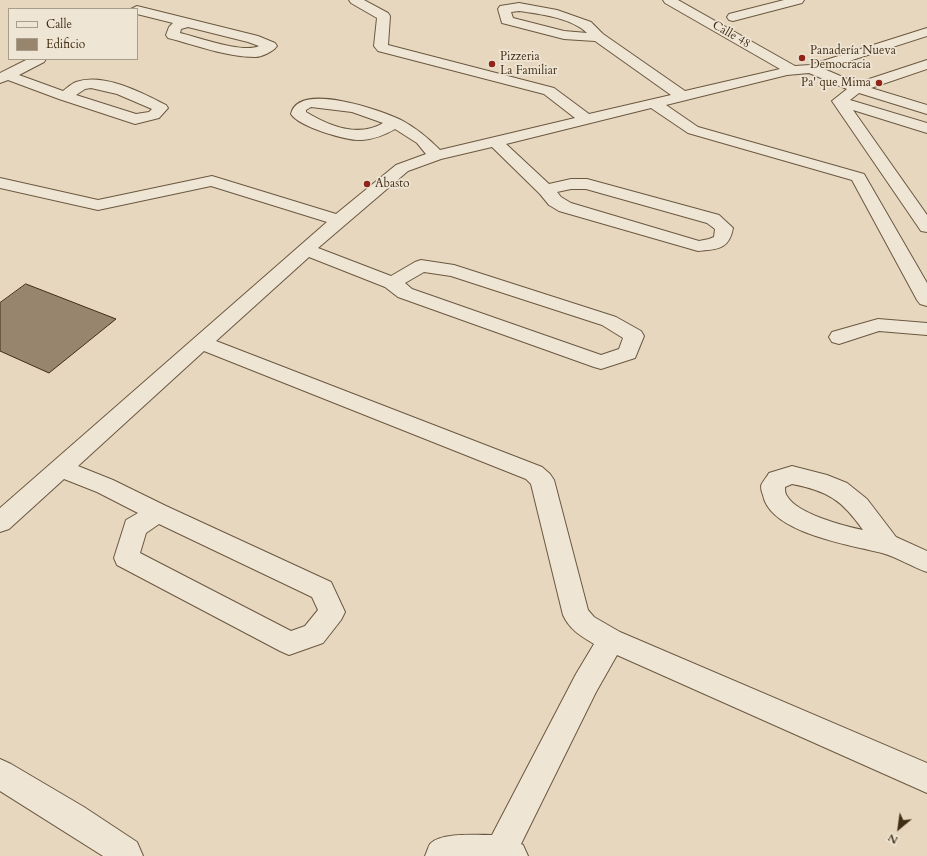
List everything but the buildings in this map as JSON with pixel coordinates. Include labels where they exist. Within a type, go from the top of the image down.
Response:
[{"type":"street","points":[[136,8],[152,0]]},
{"type":"street","points":[[356,0],[384,16],[381,46],[383,48],[552,92],[587,120]]},
{"type":"street","name":"Calle 48","points":[[669,0],[792,70]]},
{"type":"street","points":[[733,17],[798,0]]},
{"type":"street","points":[[598,37],[588,38],[570,36],[507,20],[504,10],[519,7],[553,13],[586,25],[598,37],[682,96]]},
{"type":"street","points":[[138,10],[253,39],[270,46],[256,53],[234,52],[173,35],[175,27],[187,23]]},
{"type":"street","points":[[0,522],[202,343],[305,249],[402,168],[436,156],[653,103],[792,70],[811,69],[927,32]]},
{"type":"street","points":[[4,77],[37,60]]},
{"type":"street","points":[[839,101],[857,88],[927,64]]},
{"type":"street","points":[[811,69],[857,88],[927,110]]},
{"type":"street","points":[[4,77],[135,119],[154,115],[161,108],[143,98],[112,87],[87,84],[80,85],[64,96]]},
{"type":"street","points":[[839,101],[927,128]]},
{"type":"street","points":[[839,101],[927,227]]},
{"type":"street","points":[[395,123],[374,134],[348,135],[307,120],[298,114],[298,110],[302,106],[310,103],[336,104],[372,112],[395,123],[422,140],[436,156]]},
{"type":"street","points":[[653,103],[693,130],[858,177],[927,300]]},
{"type":"street","points":[[495,142],[546,190],[555,201],[565,207],[698,246],[714,244],[722,239],[724,228],[713,219],[702,215],[587,184],[571,184],[546,190]]},
{"type":"street","points":[[0,183],[98,205],[212,181],[339,220]]},
{"type":"street","points":[[305,249],[392,283],[405,293],[601,362],[628,353],[634,336],[608,321],[454,271],[421,266],[392,283]]},
{"type":"street","points":[[839,337],[878,325],[927,329]]},
{"type":"street","points":[[202,343],[534,473],[542,480],[576,615],[585,625],[611,640],[927,778]]},
{"type":"street","points":[[61,468],[105,486],[158,513],[322,590],[332,612],[314,635],[289,643],[126,558],[135,527],[158,513]]},
{"type":"street","points":[[887,544],[927,562]]},
{"type":"street","points":[[441,856],[445,852],[506,853],[586,683],[611,640]]},
{"type":"street","points":[[0,774],[73,818],[126,853],[127,856]]},
{"type":"place","name":"Panadería Nueva Democracia","points":[[802,58]]},
{"type":"place","name":"Pizzeria La Familiar","points":[[492,64]]},
{"type":"place","name":"Pa' que Mima","points":[[879,83]]},
{"type":"place","name":"Abasto","points":[[367,184]]}]
